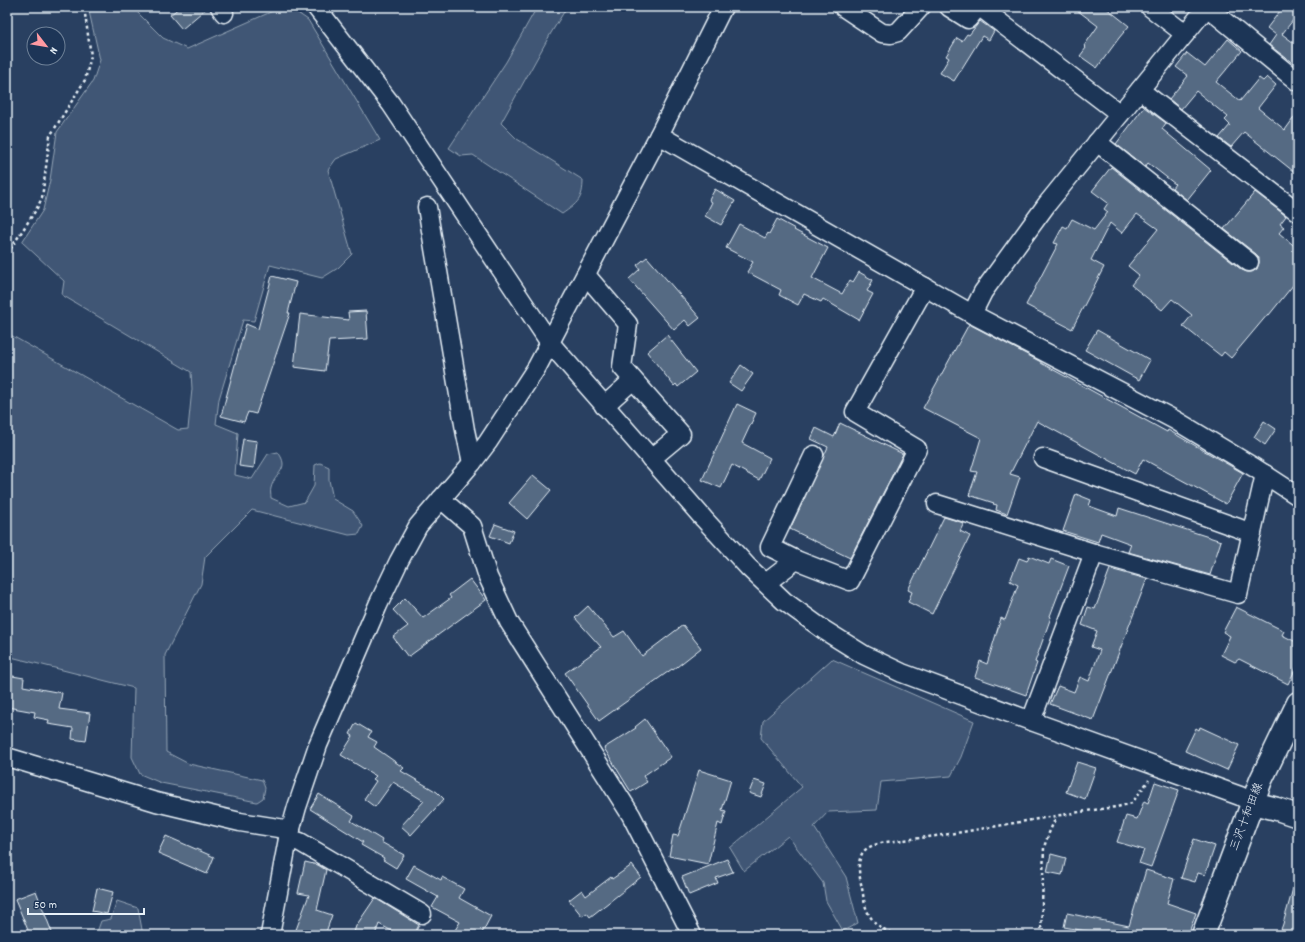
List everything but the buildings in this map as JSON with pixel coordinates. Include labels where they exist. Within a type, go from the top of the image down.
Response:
[{"type":"main road","name":"三沢十和田線","points":[[1203,935],[1261,780],[1298,703]]},
{"type":"main road","points":[[1252,803],[1298,816]]},
{"type":"street","points":[[316,7],[391,104],[550,343],[704,519],[748,567],[784,601],[824,630],[864,655],[902,673],[1240,796],[1252,803]]},
{"type":"street","points":[[270,935],[289,835],[297,806],[318,745],[378,605],[399,561],[418,526],[472,463],[505,418],[537,367],[659,135],[723,7]]},
{"type":"street","points":[[843,7],[882,33],[891,34],[898,32],[921,7]]},
{"type":"street","points":[[949,7],[968,18],[979,7],[1120,114]]},
{"type":"street","points":[[1150,7],[1185,34]]},
{"type":"street","points":[[972,314],[983,292],[1037,217],[1207,7],[1298,82]]},
{"type":"street","points":[[1140,90],[1298,212]]},
{"type":"street","points":[[659,135],[972,314],[1175,420],[1265,474],[1298,496]]},
{"type":"street","points":[[1097,142],[1248,262]]},
{"type":"street","points":[[427,207],[472,463]]},
{"type":"street","points":[[586,275],[628,324],[622,367],[681,434],[651,459]]},
{"type":"street","points":[[814,455],[770,547],[796,560],[850,581],[917,449],[854,412],[925,287]]},
{"type":"street","points":[[604,406],[634,380]]},
{"type":"street","points":[[1043,458],[1252,533]]},
{"type":"street","points":[[937,504],[1094,553],[1238,594],[1265,474]]},
{"type":"street","points":[[441,499],[472,526],[488,577],[509,622],[631,815],[692,935]]},
{"type":"street","points":[[1031,721],[1094,553]]},
{"type":"street","points":[[766,583],[796,560]]},
{"type":"street","points":[[7,757],[156,802],[289,835],[422,914]]},
{"type":"path","points":[[7,254],[36,210],[42,198],[50,136],[85,80],[91,56],[84,7]]},
{"type":"path","points":[[897,935],[878,926],[871,919],[864,905],[858,866],[863,852],[870,846],[883,842],[954,834],[1132,803],[1159,767]]},
{"type":"path","points":[[1041,935],[1044,847],[1057,816]]},
{"type":"shaded area","points":[[88,7],[132,7],[163,38],[187,49],[282,7],[289,7],[308,20],[380,140],[336,159],[328,170],[352,254],[338,268],[322,278],[270,265],[254,321],[243,320],[219,399],[216,424],[238,433],[235,475],[252,479],[268,454],[278,452],[282,458],[283,467],[273,483],[271,498],[289,506],[305,502],[314,486],[315,465],[320,463],[329,467],[329,480],[333,499],[353,511],[363,526],[359,534],[349,535],[252,510],[205,557],[201,584],[165,655],[166,752],[189,764],[262,780],[265,788],[263,798],[257,802],[161,783],[140,774],[132,757],[134,688],[7,656],[7,333],[178,430],[188,429],[192,389],[191,372],[62,295],[64,281],[22,242],[43,210],[50,180],[57,132],[93,81],[100,60]]},
{"type":"shaded area","points":[[537,7],[567,7],[501,123],[517,139],[583,180],[581,196],[572,207],[562,214],[473,155],[461,156],[449,148],[506,62]]},
{"type":"shaded area","points":[[832,659],[974,721],[961,757],[951,776],[881,782],[877,810],[828,812],[814,827],[846,877],[858,923],[843,931],[826,901],[823,883],[788,836],[744,871],[730,848],[802,787],[761,738],[763,721]]},
{"type":"shaded area","points":[[117,901],[138,908],[143,935],[96,935],[101,921],[111,919]]}]
